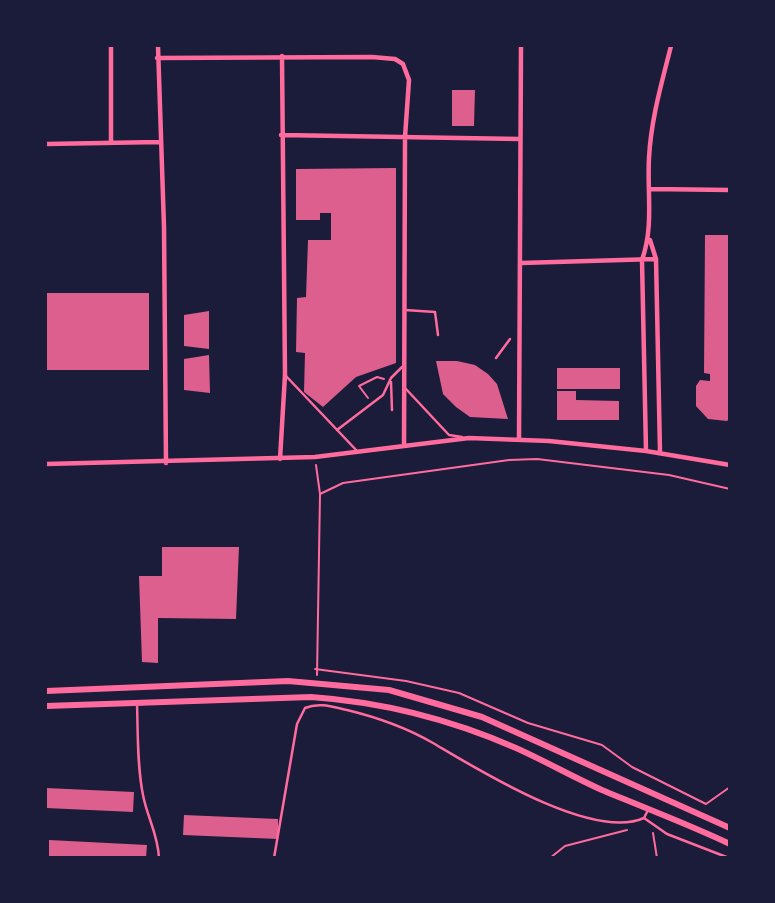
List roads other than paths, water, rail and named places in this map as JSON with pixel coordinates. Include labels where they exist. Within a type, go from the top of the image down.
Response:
[{"type":"street","points":[[111,46],[111,142]]},
{"type":"street","points":[[158,46],[159,142],[164,227],[166,463]]},
{"type":"street","points":[[519,439],[521,46]]},
{"type":"street","points":[[646,451],[642,260],[649,239],[649,158],[653,119],[671,46]]},
{"type":"street","points":[[157,58],[282,56],[395,59],[403,64],[409,80],[405,136],[404,446]]},
{"type":"street","points":[[280,458],[285,375],[282,56]]},
{"type":"street","points":[[281,135],[520,139]]},
{"type":"street","points":[[46,144],[159,142]]},
{"type":"street","points":[[650,189],[730,190]]},
{"type":"street","points":[[649,239],[656,259],[660,452]]},
{"type":"street","points":[[521,263],[656,259]]},
{"type":"street","points":[[46,464],[166,463],[315,457],[469,438],[519,439],[660,452],[730,465]]},
{"type":"street","points":[[46,691],[320,682],[389,690],[482,717],[730,828]]},
{"type":"street","points":[[385,706],[389,690]]},
{"type":"street","points":[[46,706],[311,697],[385,706],[471,729],[730,844]]},
{"type":"lane","points":[[405,310],[435,312],[438,335]]},
{"type":"lane","points":[[496,358],[510,339]]},
{"type":"lane","points":[[337,430],[373,403],[405,364]]},
{"type":"lane","points":[[285,375],[358,452]]},
{"type":"lane","points":[[391,378],[392,411]]},
{"type":"lane","points":[[406,389],[449,435],[469,438]]},
{"type":"lane","points":[[137,702],[139,775],[144,799],[158,835],[159,858]]},
{"type":"lane","points":[[274,858],[296,724],[305,708],[318,704],[356,712],[413,734],[458,760],[573,815],[600,823],[619,824],[645,818]]},
{"type":"lane","points":[[645,818],[649,808]]},
{"type":"lane","points":[[645,818],[667,834],[729,858]]}]
